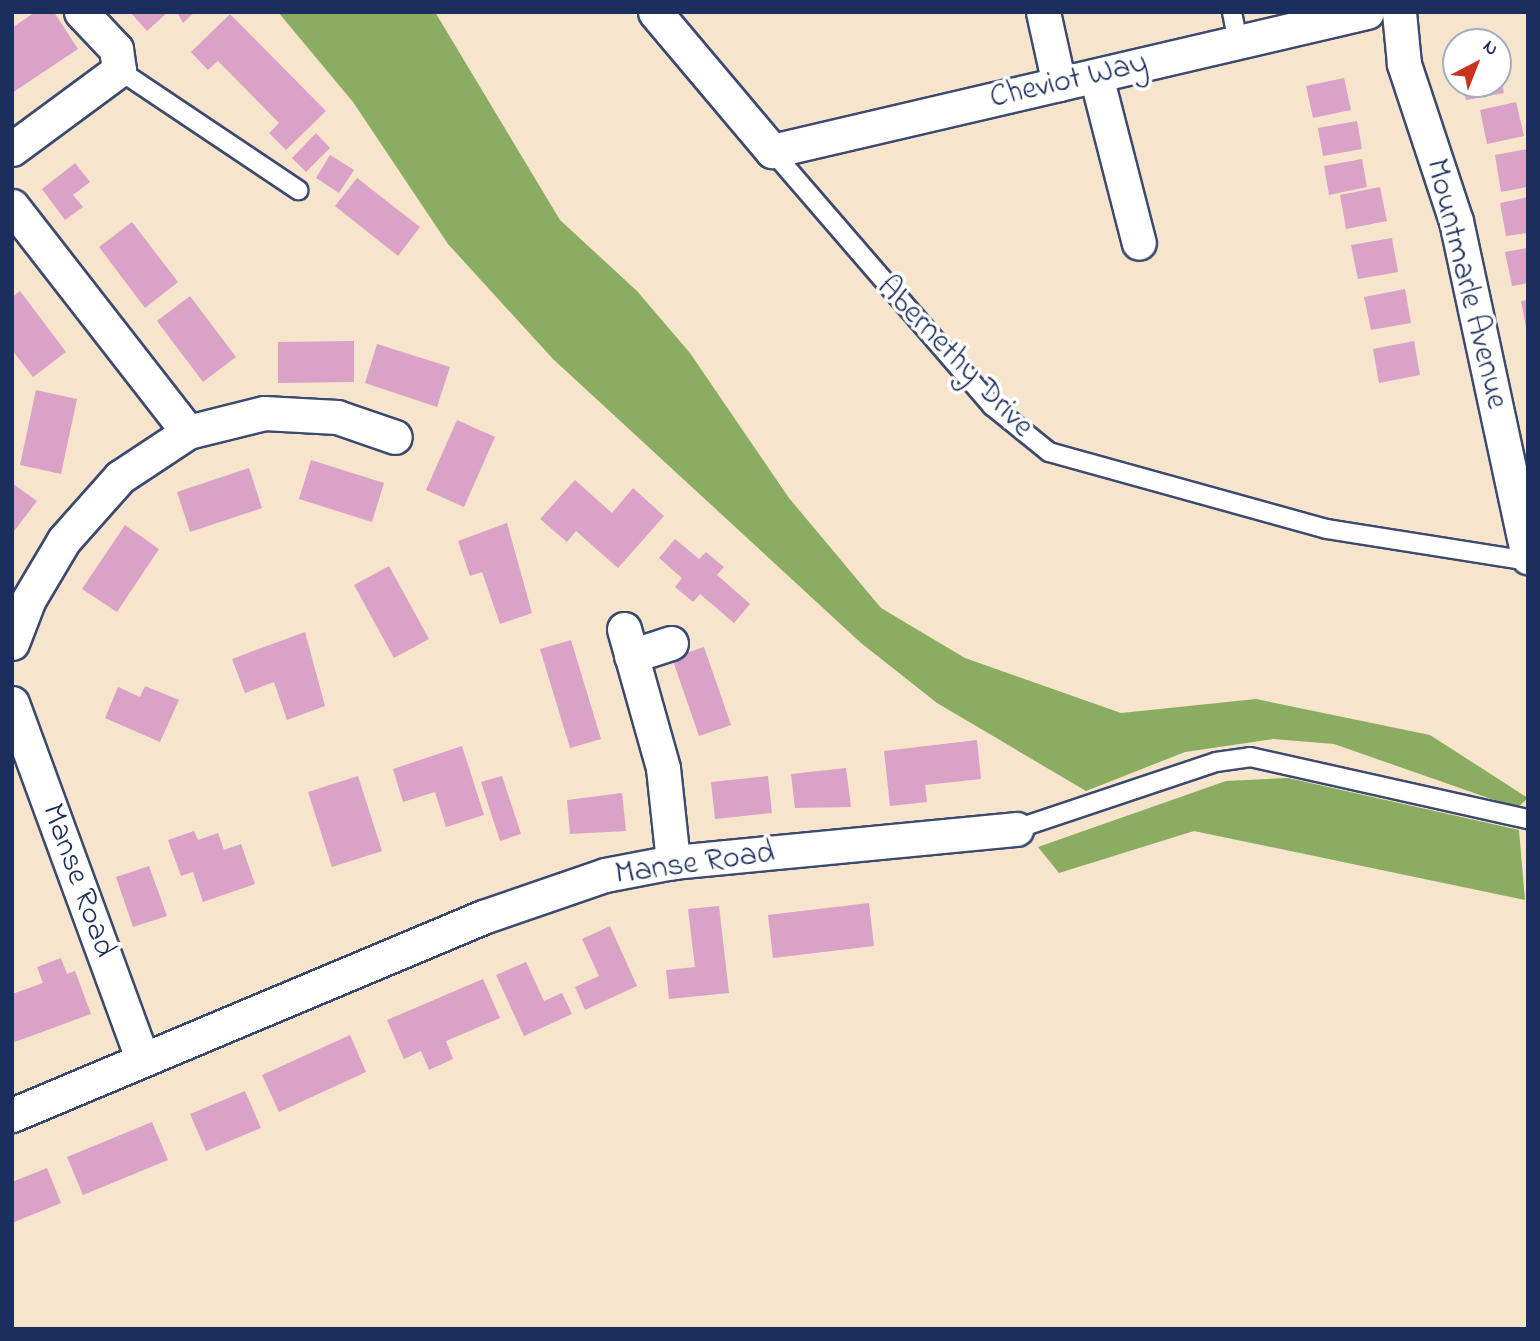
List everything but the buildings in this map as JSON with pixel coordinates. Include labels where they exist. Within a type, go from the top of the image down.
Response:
[{"type":"street","points":[[12,149],[119,70],[116,49],[81,12]]},
{"type":"street","name":"Abernethy Drive","points":[[655,12],[772,151]]},
{"type":"street","points":[[1043,12],[1059,84]]},
{"type":"street","name":"Cheviot Way","points":[[772,151],[1096,76],[1235,27],[1367,12]]},
{"type":"street","name":"Mountmarle Avenue","points":[[1399,12],[1404,64],[1456,220],[1528,559]]},
{"type":"street","points":[[1096,76],[1139,243]]},
{"type":"street","points":[[12,206],[188,432]]},
{"type":"street","points":[[12,643],[29,599],[64,540],[120,477],[188,432],[264,413],[337,417],[395,438]]},
{"type":"street","points":[[671,643],[628,643],[663,768],[673,862]]},
{"type":"street","name":"Manse Road","points":[[12,703],[142,1059]]},
{"type":"street","name":"Manse Road","points":[[12,1115],[483,917],[606,875],[673,862],[1016,829]]},
{"type":"lane","points":[[119,70],[298,190]]},
{"type":"lane","name":"Abernethy Drive","points":[[772,151],[935,345],[992,406],[1049,452],[1327,529],[1528,559]]},
{"type":"lane","name":"Manse Road","points":[[1016,829],[1125,796],[1189,771],[1250,757],[1287,761],[1528,819]]},
{"type":"green space","points":[[278,12],[435,12],[560,220],[637,291],[690,353],[789,498],[881,608],[965,658],[1121,713],[1256,699],[1430,735],[1528,798],[1517,808],[1334,744],[1273,739],[1185,752],[1086,791],[937,703],[861,643],[553,359],[448,244],[353,102]]},
{"type":"green space","points":[[1288,778],[1519,830],[1525,900],[1194,831],[1059,873],[1038,847],[1226,781]]}]
